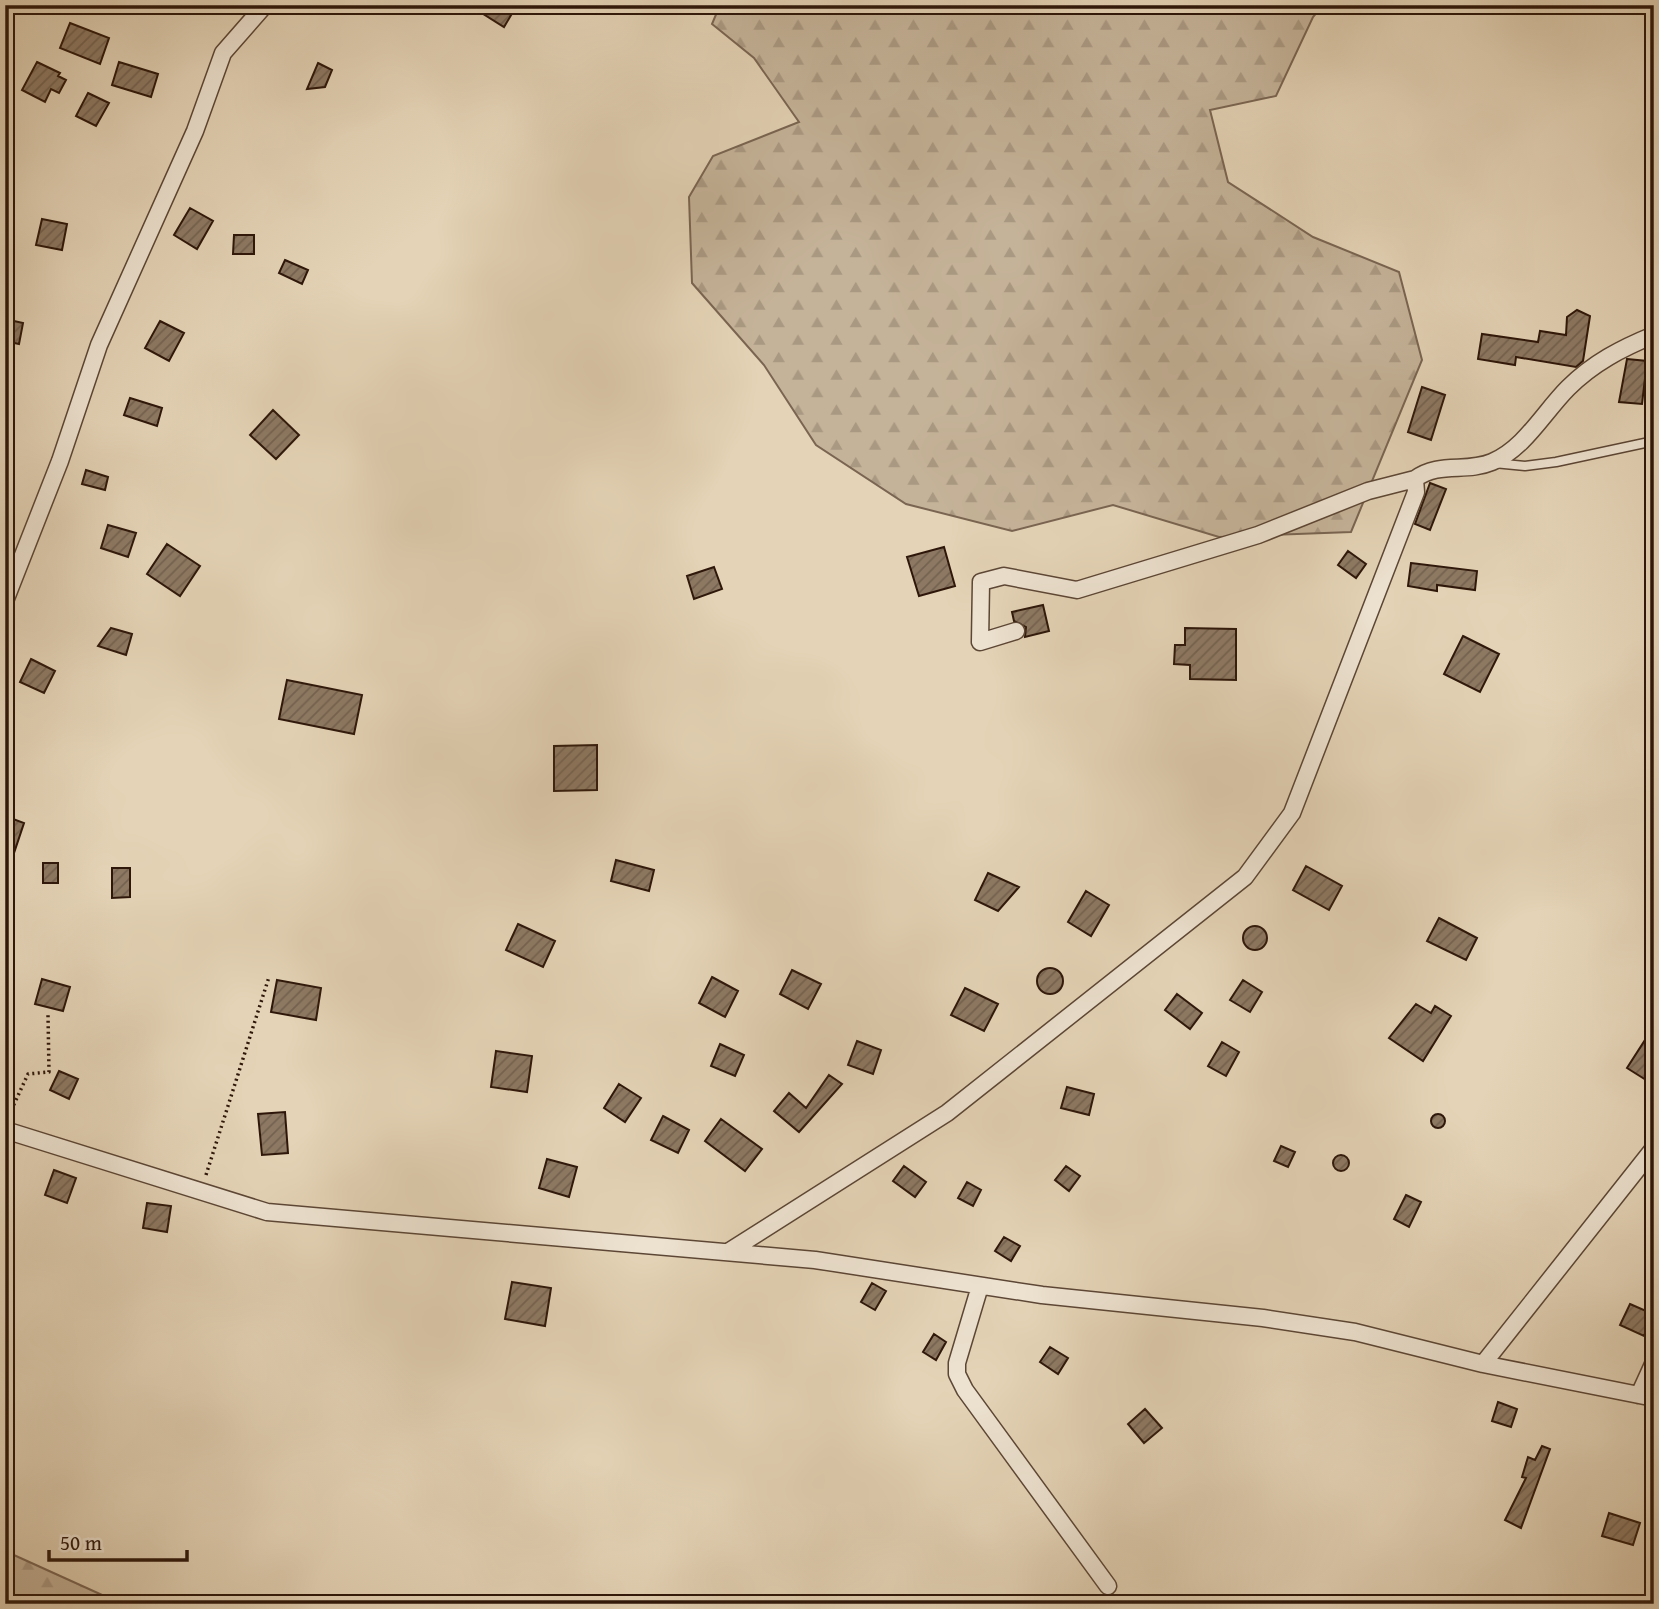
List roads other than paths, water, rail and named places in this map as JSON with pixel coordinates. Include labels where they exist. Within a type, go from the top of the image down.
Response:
[{"type":"street","points":[[5,601],[60,461],[99,345],[195,131],[223,53],[265,5]]},
{"type":"street","points":[[1016,631],[980,642],[981,582],[1004,576],[1077,590],[1258,535],[1368,491],[1415,479],[1426,470],[1492,463],[1512,449],[1579,378],[1616,351],[1654,335]]},
{"type":"street","points":[[728,1252],[947,1114],[1245,877],[1292,813],[1416,492],[1415,479]]},
{"type":"street","points":[[5,1130],[267,1212],[815,1260],[1042,1295],[1263,1318],[1355,1332],[1483,1364],[1646,1396],[1654,1362]]},
{"type":"street","points":[[1483,1364],[1654,1148]]},
{"type":"street","points":[[980,1286],[957,1363],[957,1374],[965,1390],[1108,1587]]},
{"type":"lane","points":[[1492,463],[1525,466],[1654,441]]}]
